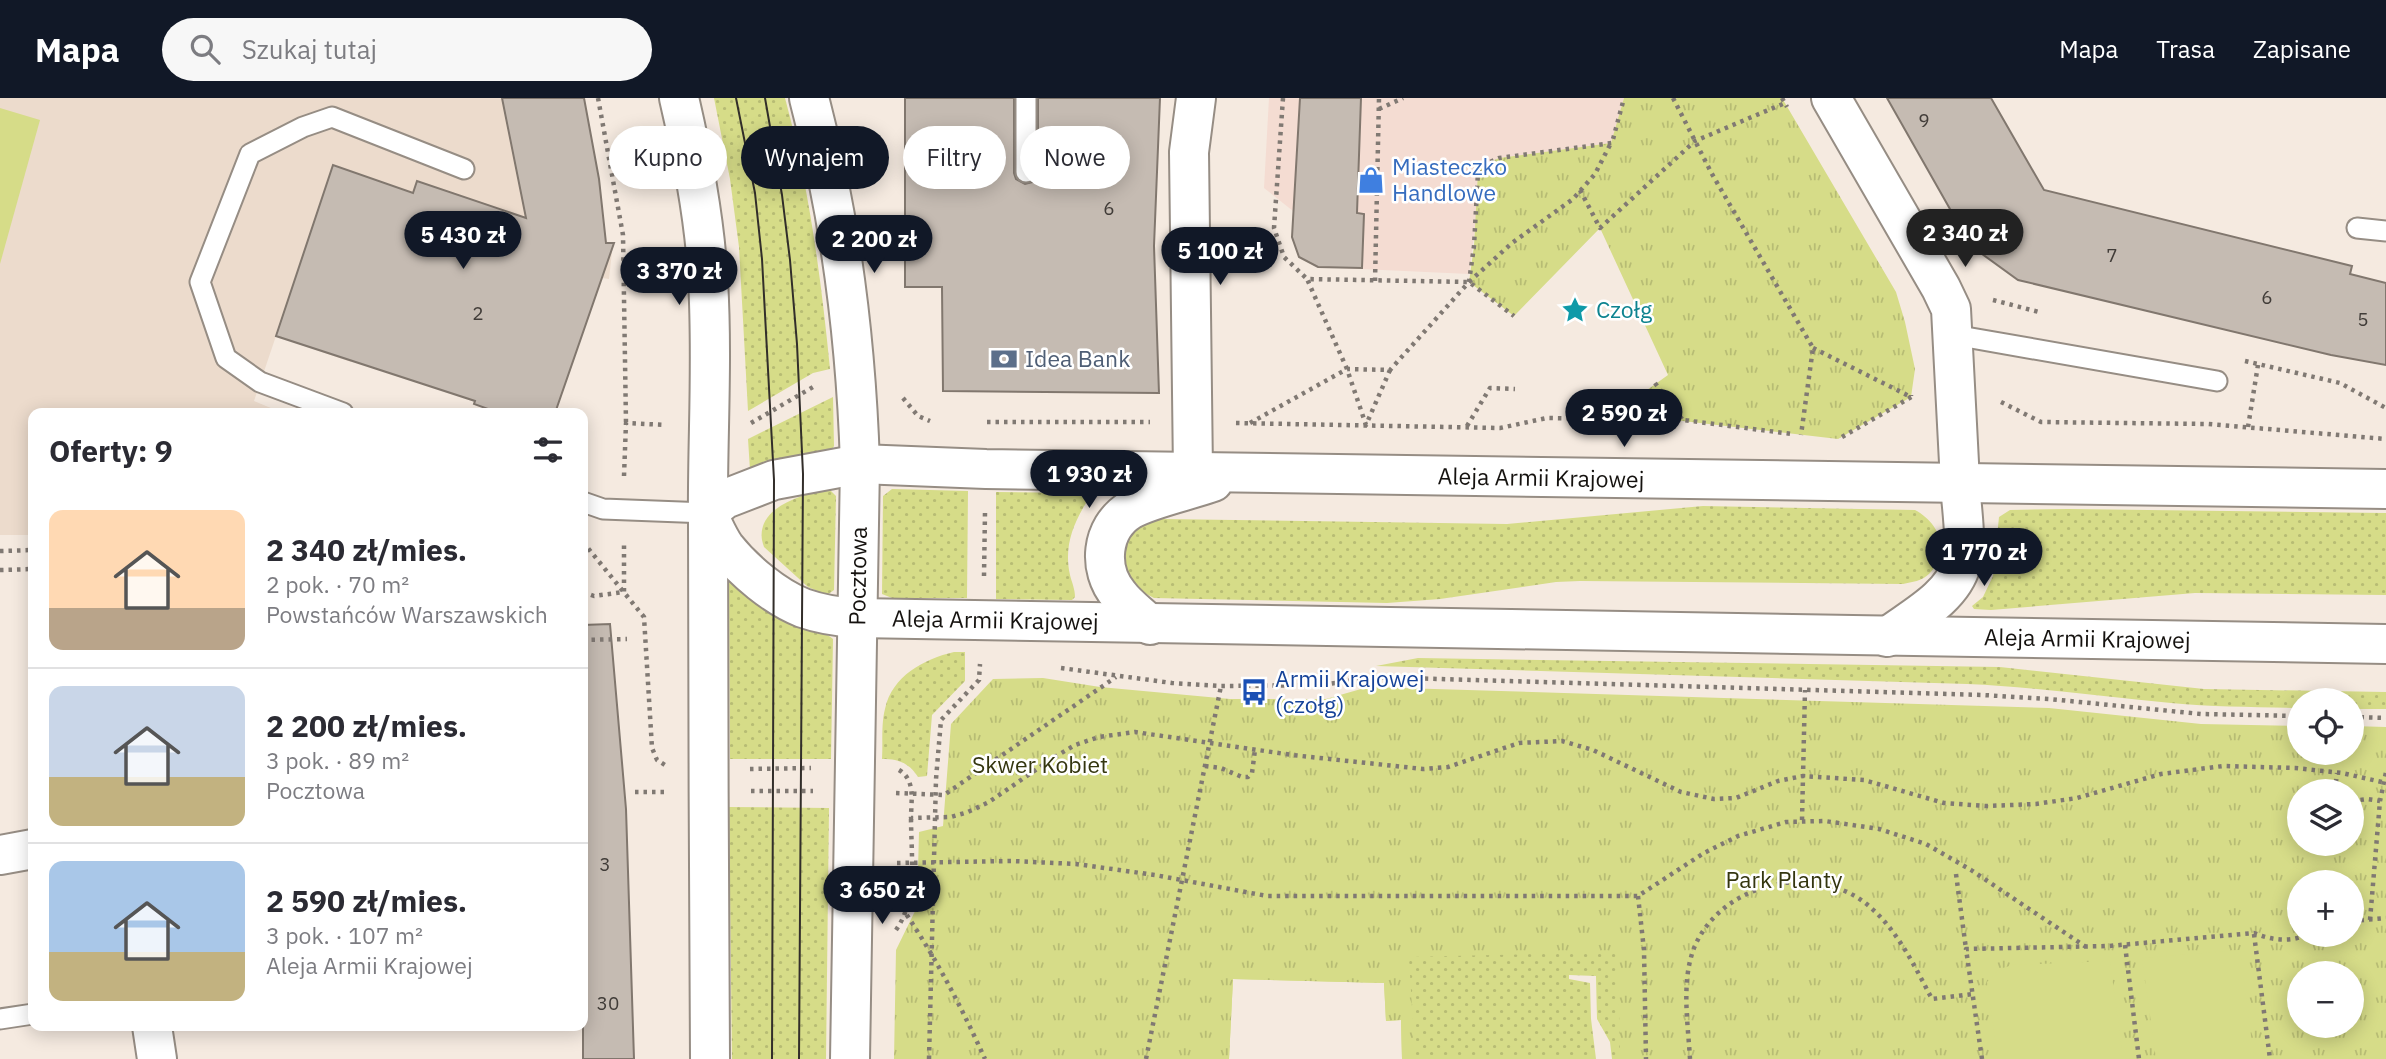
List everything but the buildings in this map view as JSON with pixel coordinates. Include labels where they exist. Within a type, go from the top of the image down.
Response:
[{"type":"street","points":[[679,98],[702,215],[708,281],[711,426],[708,513],[710,1059]]},
{"type":"street","name":"Pocztowa","points":[[809,98],[838,232],[857,390],[860,464],[850,1059]]},
{"type":"street","points":[[1193,472],[1189,152],[1196,98]]},
{"type":"street","points":[[1831,98],[1941,288],[1951,309],[1954,335],[1962,564],[1956,577],[1935,601],[1886,637]]},
{"type":"street","name":"Aleja Armii Krajowej","points":[[2386,489],[1241,473],[860,464],[774,480],[725,499],[708,513],[723,545],[744,568],[774,591],[802,608],[834,616],[857,618],[2386,644]]},
{"type":"street","points":[[1150,625],[1118,594],[1110,580],[1105,567],[1104,552],[1109,533],[1119,519],[1131,510],[1241,473]]},
{"type":"street","points":[[0,855],[28,850]]},
{"type":"street","points":[[153,1031],[157,1059]]},
{"type":"lane","points":[[332,117],[337,98]]},
{"type":"lane","points":[[1026,98],[1026,126]]},
{"type":"lane","points":[[329,408],[260,382],[226,358],[200,282],[250,154],[303,127],[332,117],[464,169]]},
{"type":"lane","points":[[2357,228],[2386,231]]},
{"type":"lane","points":[[1954,335],[2217,381]]},
{"type":"lane","points":[[588,504],[603,509],[708,513]]},
{"type":"lane","points":[[0,1019],[28,1015]]},
{"type":"path","points":[[598,98],[624,235],[626,423]]},
{"type":"path","points":[[1283,98],[1274,228],[1284,257],[1307,279],[1348,369],[1366,425]]},
{"type":"path","points":[[1375,281],[1379,98]]},
{"type":"path","points":[[1379,109],[1403,98]]},
{"type":"path","points":[[1366,425],[1390,370],[1469,282],[1512,243],[1573,199],[1595,174],[1612,143],[1624,98]]},
{"type":"path","points":[[1673,98],[1814,348],[1911,397]]},
{"type":"path","points":[[1580,190],[1600,228],[1695,141],[1785,103]]},
{"type":"path","points":[[1469,282],[1478,173],[1483,165],[1499,158],[1612,143]]},
{"type":"path","points":[[1307,279],[1469,282],[1514,316]]},
{"type":"path","points":[[1987,299],[2044,313]]},
{"type":"path","points":[[1801,435],[1814,348]]},
{"type":"path","points":[[2235,359],[2340,383],[2386,408]]},
{"type":"path","points":[[2248,427],[2258,365]]},
{"type":"path","points":[[1249,423],[1348,369],[1390,370]]},
{"type":"path","points":[[1655,383],[1683,420]]},
{"type":"path","points":[[1466,427],[1490,388],[1515,389]]},
{"type":"path","points":[[1838,439],[1911,397],[1956,394],[1984,394],[2041,422],[2208,424],[2386,439]]},
{"type":"path","points":[[987,422],[1192,422],[1500,428],[1547,418],[1683,420],[1813,436]]},
{"type":"path","points":[[588,548],[645,617],[652,748],[657,760],[670,769],[801,769],[855,779],[911,794],[944,795],[1117,676]]},
{"type":"path","points":[[0,551],[28,550]]},
{"type":"path","points":[[0,570],[28,569]]},
{"type":"path","points":[[588,594],[594,596],[624,592]]},
{"type":"path","points":[[588,640],[627,639]]},
{"type":"path","points":[[929,1059],[935,818],[941,720],[979,680],[980,664]]},
{"type":"path","points":[[1146,1059],[1221,686]]},
{"type":"path","points":[[1802,820],[1805,690]]},
{"type":"path","points":[[2364,718],[2386,718]]},
{"type":"path","points":[[911,818],[959,816],[979,808],[1064,751],[1098,737],[1122,733],[1147,733],[1255,750],[1410,768],[1442,769],[1519,743],[1562,741],[1593,750],[1681,792],[1714,799],[1736,797],[1778,781],[1803,776],[1864,780],[1944,803],[1986,806],[2036,804],[2077,798],[2161,774],[2201,768],[2273,766],[2337,773],[2385,782]]},
{"type":"path","points":[[1205,766],[1248,777],[1252,773],[1255,750]]},
{"type":"path","points":[[855,779],[889,766],[902,771],[910,781],[911,863]]},
{"type":"path","points":[[2370,920],[2380,801],[2386,772]]},
{"type":"path","points":[[2336,779],[2337,773]]},
{"type":"path","points":[[2364,799],[2380,801]]},
{"type":"path","points":[[890,864],[1056,863],[1182,880],[1267,896],[1638,896],[1723,842],[1770,825],[1802,820],[1841,822],[1879,829],[1926,844],[2086,947]]},
{"type":"path","points":[[1956,874],[1982,1059]]},
{"type":"path","points":[[1690,1059],[1687,980],[1695,947],[1716,916],[1731,903],[1764,887],[1780,883],[1813,882],[1829,885],[1859,898],[1881,918],[1902,945],[1932,999],[1973,995]]},
{"type":"path","points":[[892,892],[933,957],[985,1059]]},
{"type":"path","points":[[1638,896],[1643,950],[1646,1059]]},
{"type":"path","points":[[2364,920],[2386,918]]},
{"type":"path","points":[[1966,949],[2124,945],[2254,933],[2271,940],[2287,939]]},
{"type":"path","points":[[2254,933],[2270,1059]]},
{"type":"path","points":[[2124,945],[2139,1059]]},
{"type":"shaded area","points":[[0,98],[584,98],[606,242],[613,243],[609,279],[602,278],[557,408],[485,408],[474,404],[478,392],[431,375],[428,386],[397,376],[402,364],[355,348],[351,362],[276,336],[254,401],[271,408],[28,408],[28,535],[0,535]]},
{"type":"shaded area","name":"Miasteczko Handlowe","points":[[1269,98],[1624,98],[1612,143],[1499,158],[1483,165],[1469,274],[1318,267],[1299,257],[1292,237],[1293,211],[1264,188]]},
{"type":"green space","points":[[714,98],[785,98],[792,126],[741,126],[741,189],[805,189],[818,266],[830,369],[813,373],[748,411],[739,247],[727,164],[727,126],[720,126]]},
{"type":"green space","points":[[1624,98],[1782,98],[1896,292],[1915,369],[1911,397],[1838,439],[1674,420],[1647,390],[1668,375],[1600,228],[1514,316],[1469,282],[1478,172],[1483,165],[1499,158],[1611,143]]},
{"type":"green space","points":[[0,108],[40,120],[0,264]]},
{"type":"green space","points":[[833,397],[832,450],[779,458],[770,466],[750,470],[748,439]]},
{"type":"green space","points":[[829,489],[836,496],[834,590],[827,595],[808,587],[764,547],[762,534],[764,523],[780,506],[805,495]]},
{"type":"green space","points":[[892,489],[968,491],[967,598],[892,598],[882,594],[883,496]]},
{"type":"green space","points":[[996,492],[1083,493],[1086,503],[1073,529],[1069,546],[1068,565],[1075,594],[1072,600],[996,599]]},
{"type":"green space","points":[[1703,506],[1915,510],[1931,522],[1936,530],[1940,538],[1940,556],[1929,574],[1917,581],[1903,584],[1580,581],[1387,603],[1154,598],[1131,586],[1123,550],[1129,534],[1136,528],[1162,519],[1507,524]]},
{"type":"green space","points":[[2010,510],[2386,513],[2386,595],[2195,593],[1991,610],[1974,609],[1972,606],[1983,597],[1993,576],[1999,517]]},
{"type":"green space","points":[[733,578],[787,620],[833,639],[831,759],[730,759],[729,581]]},
{"type":"green space","points":[[954,652],[965,652],[965,681],[932,715],[927,776],[918,777],[903,763],[882,759],[885,709],[889,697],[902,678],[921,664]]},
{"type":"green space","points":[[1418,658],[2000,667],[2204,689],[2287,690],[2287,708],[2171,703],[1967,684],[1376,666]]},
{"type":"green space","name":"Park Planty","points":[[1043,678],[1100,687],[1230,699],[1326,699],[1368,687],[2049,708],[2201,724],[2287,726],[2287,765],[2364,765],[2364,726],[2386,727],[2386,1059],[1620,1059],[1618,952],[1409,957],[1415,1059],[1402,1059],[1401,1020],[1386,1021],[1384,983],[1233,979],[1229,1059],[894,1059],[896,950],[917,907],[919,832],[943,826],[951,724],[993,679]]},
{"type":"green space","points":[[2364,692],[2386,692],[2386,709],[2364,709]]},
{"type":"green space","points":[[729,807],[829,808],[826,1059],[732,1059]]},
{"type":"green space","points":[[1622,935],[1634,1059],[1612,1059],[1610,1042],[1597,1019],[1596,976],[1569,975],[1569,979],[1590,983],[1596,1059],[1402,1059],[1401,1020],[1386,1021],[1384,983],[1233,979],[1229,1059],[1157,1059],[1176,964]]},
{"type":"green space","points":[[2240,950],[2254,1059],[2156,1059],[2142,958]]},
{"type":"green space","points":[[2110,961],[2123,1059],[1998,1059],[1987,982],[1998,970],[2012,965]]},
{"type":"tram line","points":[[736,98],[755,193],[762,259],[774,480],[772,1059]]},
{"type":"tram line","points":[[765,98],[790,260],[803,474],[799,1059]]},
{"type":"place","name":"Miasteczko Handlowe","points":[[1371,180]]},
{"type":"place","name":"Czołg","points":[[1575,310]]},
{"type":"place","name":"Idea Bank","points":[[1004,359]]},
{"type":"place","name":"Armii Krajowej (czołg)","points":[[1254,692]]},
{"type":"park label","name":"Skwer Kobiet","points":[[1040,765]]}]
